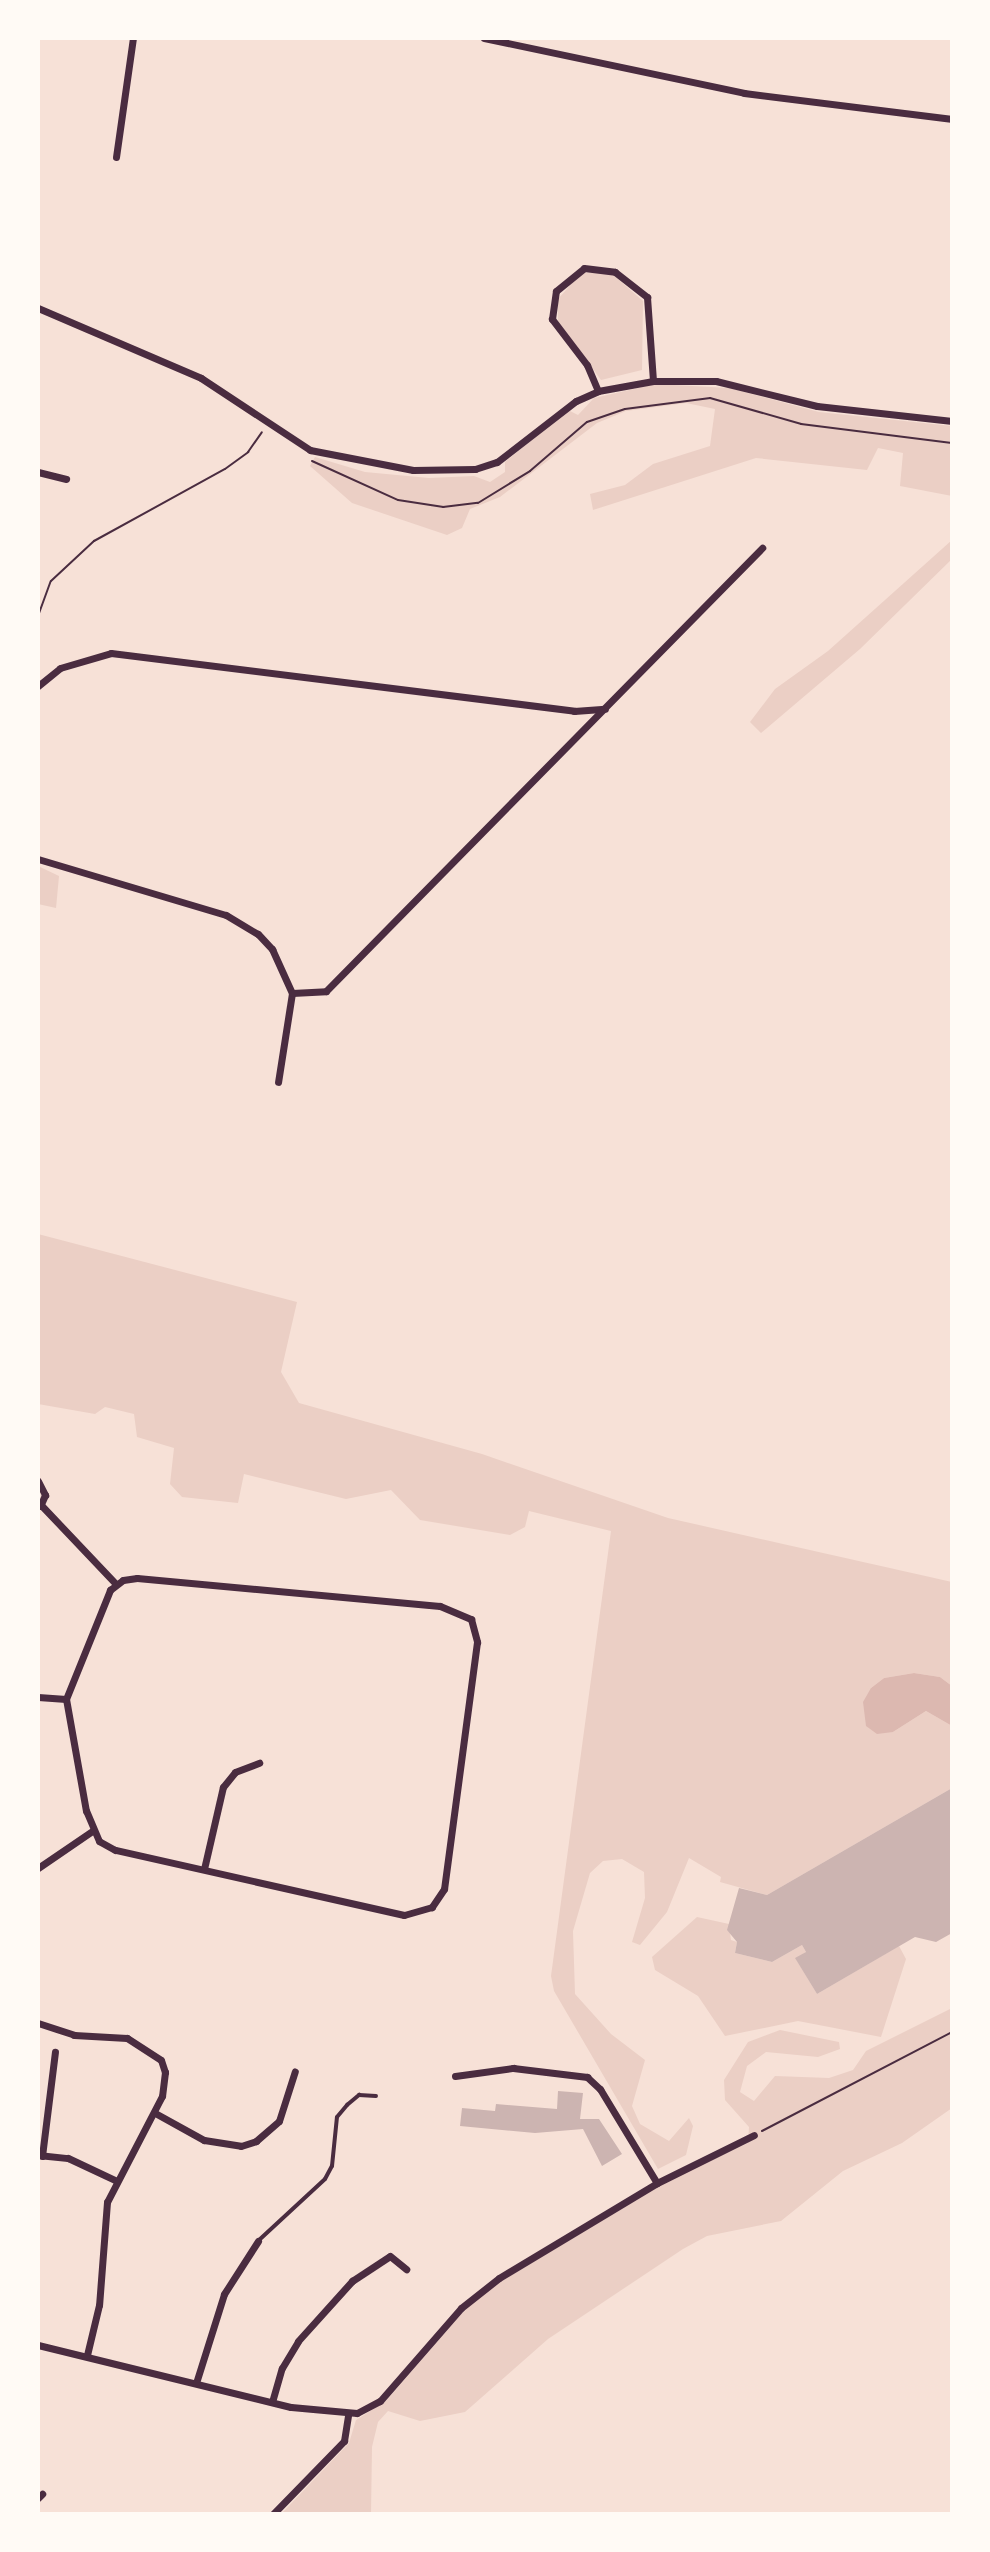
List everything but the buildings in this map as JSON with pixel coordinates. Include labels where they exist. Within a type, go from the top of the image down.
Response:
[{"type":"street","points":[[116,157],[133,38]]},
{"type":"street","points":[[484,38],[744,93],[952,119]]},
{"type":"street","points":[[598,391],[587,365],[552,319],[556,291],[584,268],[615,272],[647,297],[653,381]]},
{"type":"street","points":[[38,308],[201,378],[267,424],[330,457],[413,470],[475,469],[497,462],[558,411],[598,391],[653,381],[716,381],[817,406],[952,421]]},
{"type":"street","points":[[38,472],[66,479]]},
{"type":"street","points":[[292,993],[326,991],[762,548]]},
{"type":"street","points":[[38,686],[60,668],[111,653],[574,711],[605,709]]},
{"type":"street","points":[[38,859],[243,923],[272,949],[292,993],[278,1082]]},
{"type":"street","points":[[38,1481],[45,1495],[40,1506],[116,1584]]},
{"type":"street","points":[[137,1578],[440,1606],[462,1614],[476,1629],[444,1889],[432,1907],[404,1915],[115,1850],[92,1831],[66,1699],[116,1584],[137,1578]]},
{"type":"street","points":[[38,1697],[66,1699]]},
{"type":"street","points":[[204,1869],[223,1787],[235,1772],[259,1763]]},
{"type":"street","points":[[38,1868],[92,1831]]},
{"type":"street","points":[[38,2023],[74,2035],[115,2036],[140,2043],[161,2060],[165,2072],[155,2113],[115,2180],[103,2222],[99,2305],[87,2355]]},
{"type":"street","points":[[55,2052],[40,2155],[85,2164],[115,2180]]},
{"type":"street","points":[[455,2076],[513,2068],[587,2077],[600,2089],[657,2183]]},
{"type":"street","points":[[155,2113],[204,2140],[241,2146],[256,2141],[279,2121],[295,2071]]},
{"type":"street","points":[[38,2345],[272,2402],[348,2415],[380,2401],[480,2291],[657,2183],[754,2135]]},
{"type":"street","points":[[196,2383],[224,2294],[258,2241]]},
{"type":"street","points":[[272,2402],[282,2368],[298,2341],[352,2281],[390,2256],[406,2269]]},
{"type":"street","points":[[273,2514],[344,2441],[348,2415]]},
{"type":"lane","points":[[258,2241],[325,2179],[332,2166],[337,2117],[359,2095],[376,2096]]},
{"type":"path","points":[[310,460],[398,500],[443,507],[478,503],[530,471],[587,422],[625,409],[710,398],[801,424],[952,443]]},
{"type":"path","points":[[267,424],[270,435]]},
{"type":"path","points":[[38,616],[51,581],[94,541],[237,460],[267,424]]},
{"type":"path","points":[[754,2135],[952,2032]]},
{"type":"shaded area","points":[[581,273],[611,273],[643,301],[642,370],[601,380],[558,321],[558,299]]},
{"type":"shaded area","points":[[656,384],[729,388],[819,412],[952,426],[952,496],[900,486],[903,453],[878,448],[867,470],[756,458],[593,510],[590,494],[625,485],[653,464],[710,446],[715,409],[686,403],[626,411],[597,423],[500,497],[470,509],[462,528],[447,535],[352,503],[310,466],[315,457],[365,472],[429,478],[474,476],[490,482],[505,472],[505,462],[568,410],[578,415],[594,398]]},
{"type":"shaded area","points":[[952,540],[952,559],[860,649],[761,733],[750,722],[775,689],[828,651]]},
{"type":"shaded area","points":[[38,866],[59,876],[56,908],[38,904]]},
{"type":"shaded area","points":[[38,1234],[297,1302],[281,1372],[299,1403],[482,1454],[668,1518],[952,1582],[952,1686],[940,1677],[914,1673],[884,1678],[871,1688],[893,1732],[926,1711],[952,1726],[952,1788],[767,1895],[720,1882],[721,1877],[689,1858],[667,1912],[640,1945],[632,1942],[645,1898],[644,1872],[622,1859],[603,1861],[590,1873],[573,1931],[575,1994],[611,2034],[645,2060],[632,2106],[640,2124],[669,2141],[689,2118],[693,2126],[686,2155],[658,2169],[554,1991],[551,1976],[611,1531],[529,1511],[525,1527],[510,1535],[420,1520],[391,1490],[346,1499],[244,1474],[238,1503],[182,1497],[170,1484],[174,1448],[137,1437],[134,1414],[105,1407],[95,1414],[38,1404]]},
{"type":"shaded area","points":[[914,1673],[940,1677],[952,1686],[952,1726],[926,1711],[893,1732],[877,1734],[866,1726],[863,1702],[871,1688],[884,1678]]},
{"type":"shaded area","points":[[697,1917],[729,1924],[731,1940],[737,1942],[735,1953],[772,1962],[802,1945],[806,1952],[796,1959],[817,1994],[899,1946],[906,1959],[881,2037],[798,2021],[725,2036],[698,1996],[655,1970],[652,1957]]},
{"type":"shaded area","points":[[952,2008],[952,2108],[902,2143],[843,2171],[781,2221],[707,2236],[683,2249],[548,2339],[465,2412],[420,2421],[388,2411],[378,2422],[372,2447],[371,2514],[281,2514],[349,2443],[356,2420],[386,2401],[477,2296],[666,2182],[748,2143],[749,2127],[725,2100],[724,2080],[748,2042],[780,2030],[839,2042],[840,2049],[818,2057],[766,2052],[747,2066],[740,2092],[754,2101],[775,2076],[829,2078],[853,2070],[866,2051]]}]
